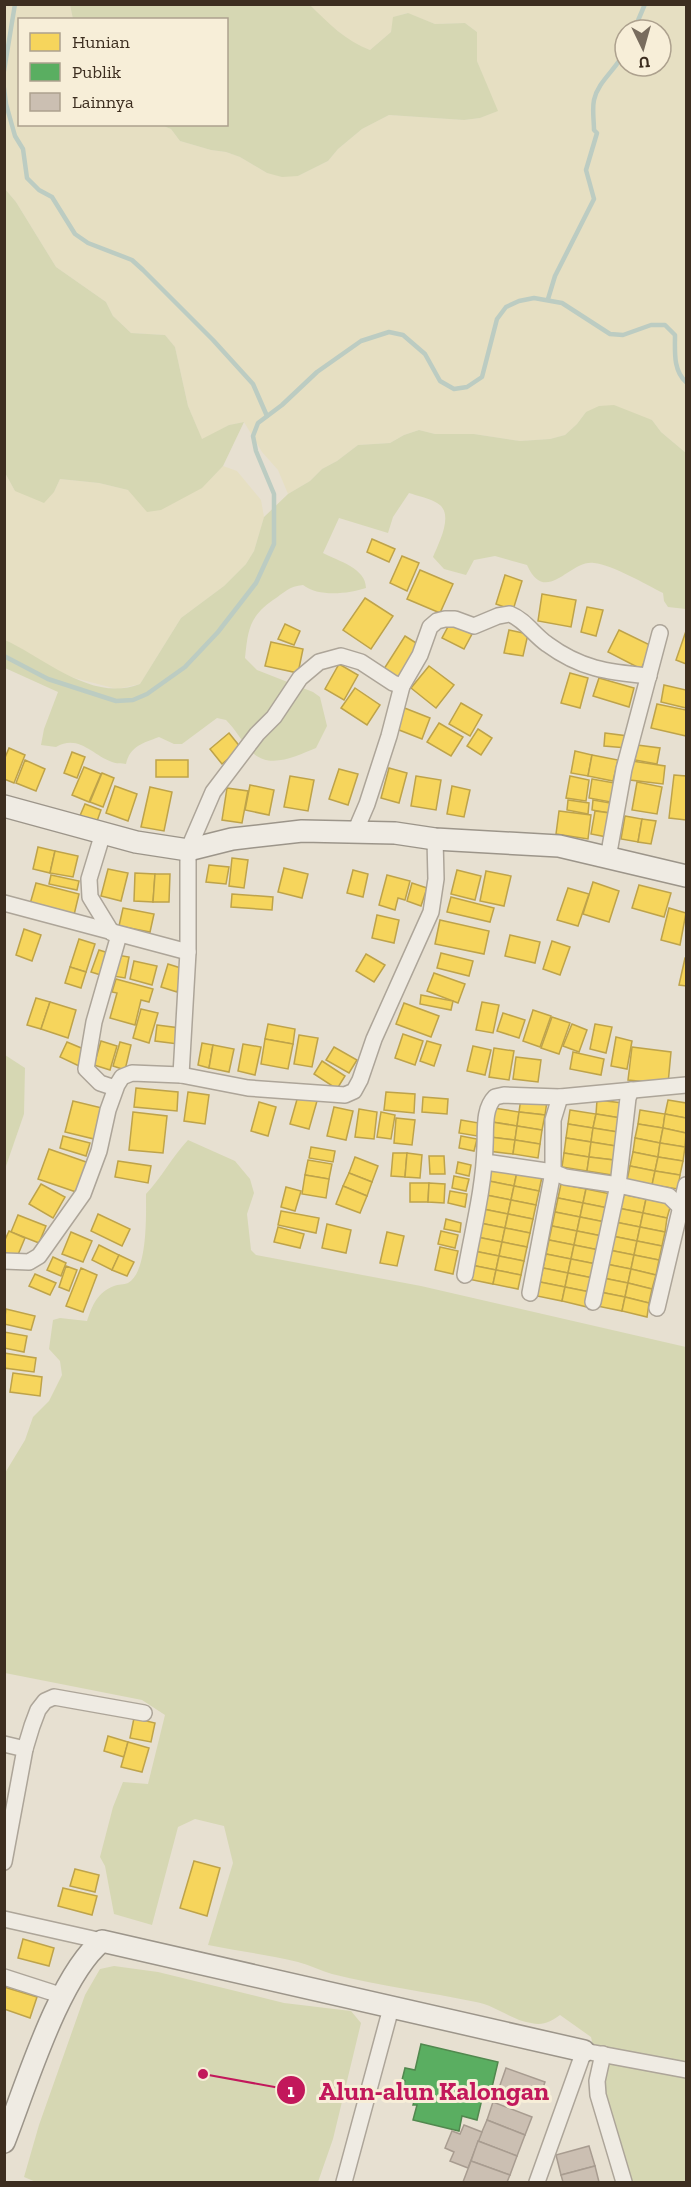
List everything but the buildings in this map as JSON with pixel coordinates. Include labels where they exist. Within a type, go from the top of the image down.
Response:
[{"type":"main road","points":[[4,806],[136,842],[188,850],[232,839],[302,831],[395,833],[435,839],[559,846],[687,876]]},
{"type":"main road","points":[[4,2142],[54,2014],[81,1965],[102,1941],[593,2053]]},
{"type":"street","points":[[355,832],[367,804],[389,736],[402,686],[420,655],[432,624],[445,619],[455,619],[474,626],[504,614],[515,616],[546,644],[584,666],[602,671],[649,676]]},
{"type":"street","points":[[608,858],[624,769],[660,633]]},
{"type":"street","points":[[181,1075],[188,952],[188,850],[213,792],[274,717],[300,678],[319,662],[341,656],[361,662],[402,686]]},
{"type":"street","points":[[103,833],[89,879],[90,897],[116,934],[94,1022],[86,1069],[100,1083],[115,1088]]},
{"type":"street","points":[[5,1263],[29,1263],[39,1256],[83,1194],[99,1151],[115,1088],[122,1077],[132,1073],[181,1075],[248,1088],[345,1095],[354,1091],[374,1039],[431,912],[436,879],[435,839]]},
{"type":"street","points":[[4,903],[188,952]]},
{"type":"street","points":[[465,1275],[485,1162],[486,1123],[489,1107],[495,1097],[504,1095],[560,1097],[687,1085]]},
{"type":"street","points":[[593,1302],[618,1185],[628,1098],[631,1090]]},
{"type":"street","points":[[530,1293],[553,1172],[553,1120],[560,1097]]},
{"type":"street","points":[[485,1162],[553,1172],[565,1177],[669,1196],[684,1210]]},
{"type":"street","points":[[657,1308],[684,1210],[687,1185]]},
{"type":"street","points":[[4,1862],[25,1749],[38,1710],[45,1701],[54,1697],[144,1713]]},
{"type":"street","points":[[4,1744],[25,1749]]},
{"type":"street","points":[[4,1919],[102,1941]]},
{"type":"street","points":[[4,1977],[63,1996]]},
{"type":"street","points":[[344,2182],[391,2008]]},
{"type":"street","points":[[593,2053],[687,2070]]},
{"type":"street","points":[[537,2182],[593,2053]]},
{"type":"street","points":[[593,2053],[598,2095],[624,2182]]},
{"type":"shaded area","points":[[5,5],[70,5],[73,18],[18,18],[18,126],[164,126],[171,129],[180,141],[240,157],[267,173],[298,176],[328,161],[338,149],[362,129],[389,115],[464,120],[480,118],[497,111],[477,61],[477,32],[465,23],[435,24],[407,13],[394,17],[391,32],[370,50],[356,45],[326,22],[310,5],[686,5],[686,453],[661,432],[652,420],[586,412],[565,435],[550,439],[520,441],[474,434],[435,434],[419,430],[390,443],[358,445],[322,469],[310,481],[288,494],[278,470],[262,452],[244,422],[229,425],[202,440],[188,406],[175,347],[165,335],[131,333],[113,316],[106,302],[56,267],[16,202],[5,189]]},
{"type":"shaded area","points":[[223,466],[237,471],[261,500],[264,517],[254,551],[246,564],[224,586],[181,618],[140,684],[117,689],[67,676],[5,640],[4,471],[15,491],[54,492],[60,479],[99,483],[128,490],[201,488]]},
{"type":"green space","points":[[70,5],[310,5],[345,37],[370,50],[391,32],[393,17],[408,13],[435,24],[465,23],[477,32],[477,61],[498,111],[480,118],[464,120],[389,115],[362,129],[338,149],[328,161],[298,176],[282,177],[267,173],[240,157],[226,152],[180,141],[171,129],[164,126],[228,126],[228,18],[73,18]]},
{"type":"green space","points":[[5,189],[16,202],[56,267],[106,302],[113,316],[131,333],[165,335],[175,347],[188,406],[202,439],[229,425],[244,422],[223,466],[202,488],[161,510],[147,512],[128,490],[99,483],[60,479],[54,492],[44,503],[15,491],[4,471]]},
{"type":"green space","points":[[614,405],[652,420],[661,432],[686,453],[686,609],[668,607],[663,593],[602,564],[585,564],[550,582],[542,582],[534,577],[527,565],[495,556],[474,560],[466,575],[444,569],[433,557],[442,536],[445,514],[437,503],[409,493],[393,517],[388,533],[339,518],[323,553],[356,570],[365,581],[366,588],[351,592],[325,593],[303,585],[294,587],[265,606],[251,625],[245,658],[257,670],[313,692],[320,697],[327,726],[316,748],[282,760],[265,760],[250,750],[226,720],[217,718],[182,744],[174,744],[159,737],[143,743],[134,749],[126,764],[112,762],[79,744],[64,744],[56,747],[41,745],[44,729],[58,692],[5,668],[5,640],[87,683],[104,688],[122,688],[140,684],[181,618],[224,586],[246,564],[254,551],[264,517],[288,494],[310,481],[322,469],[358,445],[390,443],[419,430],[435,434],[474,434],[520,441],[550,439],[565,435],[586,412],[599,406]]},
{"type":"green space","points":[[5,1055],[25,1068],[24,1114],[5,1169]]},
{"type":"green space","points":[[188,1140],[235,1161],[250,1179],[254,1193],[247,1214],[251,1250],[256,1255],[421,1286],[686,1347],[686,2182],[632,2182],[602,2084],[591,2037],[560,2015],[546,2023],[531,2023],[483,2004],[350,1978],[276,1957],[208,1945],[233,1863],[224,1826],[195,1819],[178,1827],[152,1925],[114,1914],[105,1866],[100,1857],[113,1807],[123,1782],[148,1784],[165,1715],[142,1700],[5,1673],[5,1473],[25,1440],[33,1417],[49,1401],[62,1375],[60,1361],[49,1349],[53,1320],[60,1318],[87,1321],[94,1304],[103,1292],[116,1285],[128,1283],[135,1277],[144,1242],[146,1194]]},
{"type":"green space","points":[[114,1966],[158,1972],[284,2003],[351,2011],[361,2023],[333,2139],[318,2182],[36,2182],[24,2177],[39,2125],[85,1995],[100,1969]]},
{"type":"waterway","points":[[4,71],[15,4]]},
{"type":"waterway","points":[[639,18],[645,4]]},
{"type":"waterway","points":[[548,299],[555,276],[594,199],[586,170],[597,133],[594,130],[594,100],[599,87],[613,69]]},
{"type":"waterway","points":[[4,88],[15,136],[23,149],[27,178],[39,190],[52,197],[75,234],[88,243],[132,260],[143,270],[253,384],[267,416]]},
{"type":"waterway","points":[[4,656],[48,679],[116,701],[133,700],[147,694],[185,667],[218,632],[256,583],[274,544],[274,494],[256,451],[253,436],[258,423],[282,405],[317,372],[361,341],[389,332],[403,335],[425,354],[440,381],[454,389],[467,387],[482,377],[497,319],[506,307],[534,298],[562,303],[610,334],[623,335],[651,325],[665,325],[675,335],[677,366],[686,382]]},
{"type":"place","name":"Alun-alun Kalongan","points":[[203,2074]]}]
